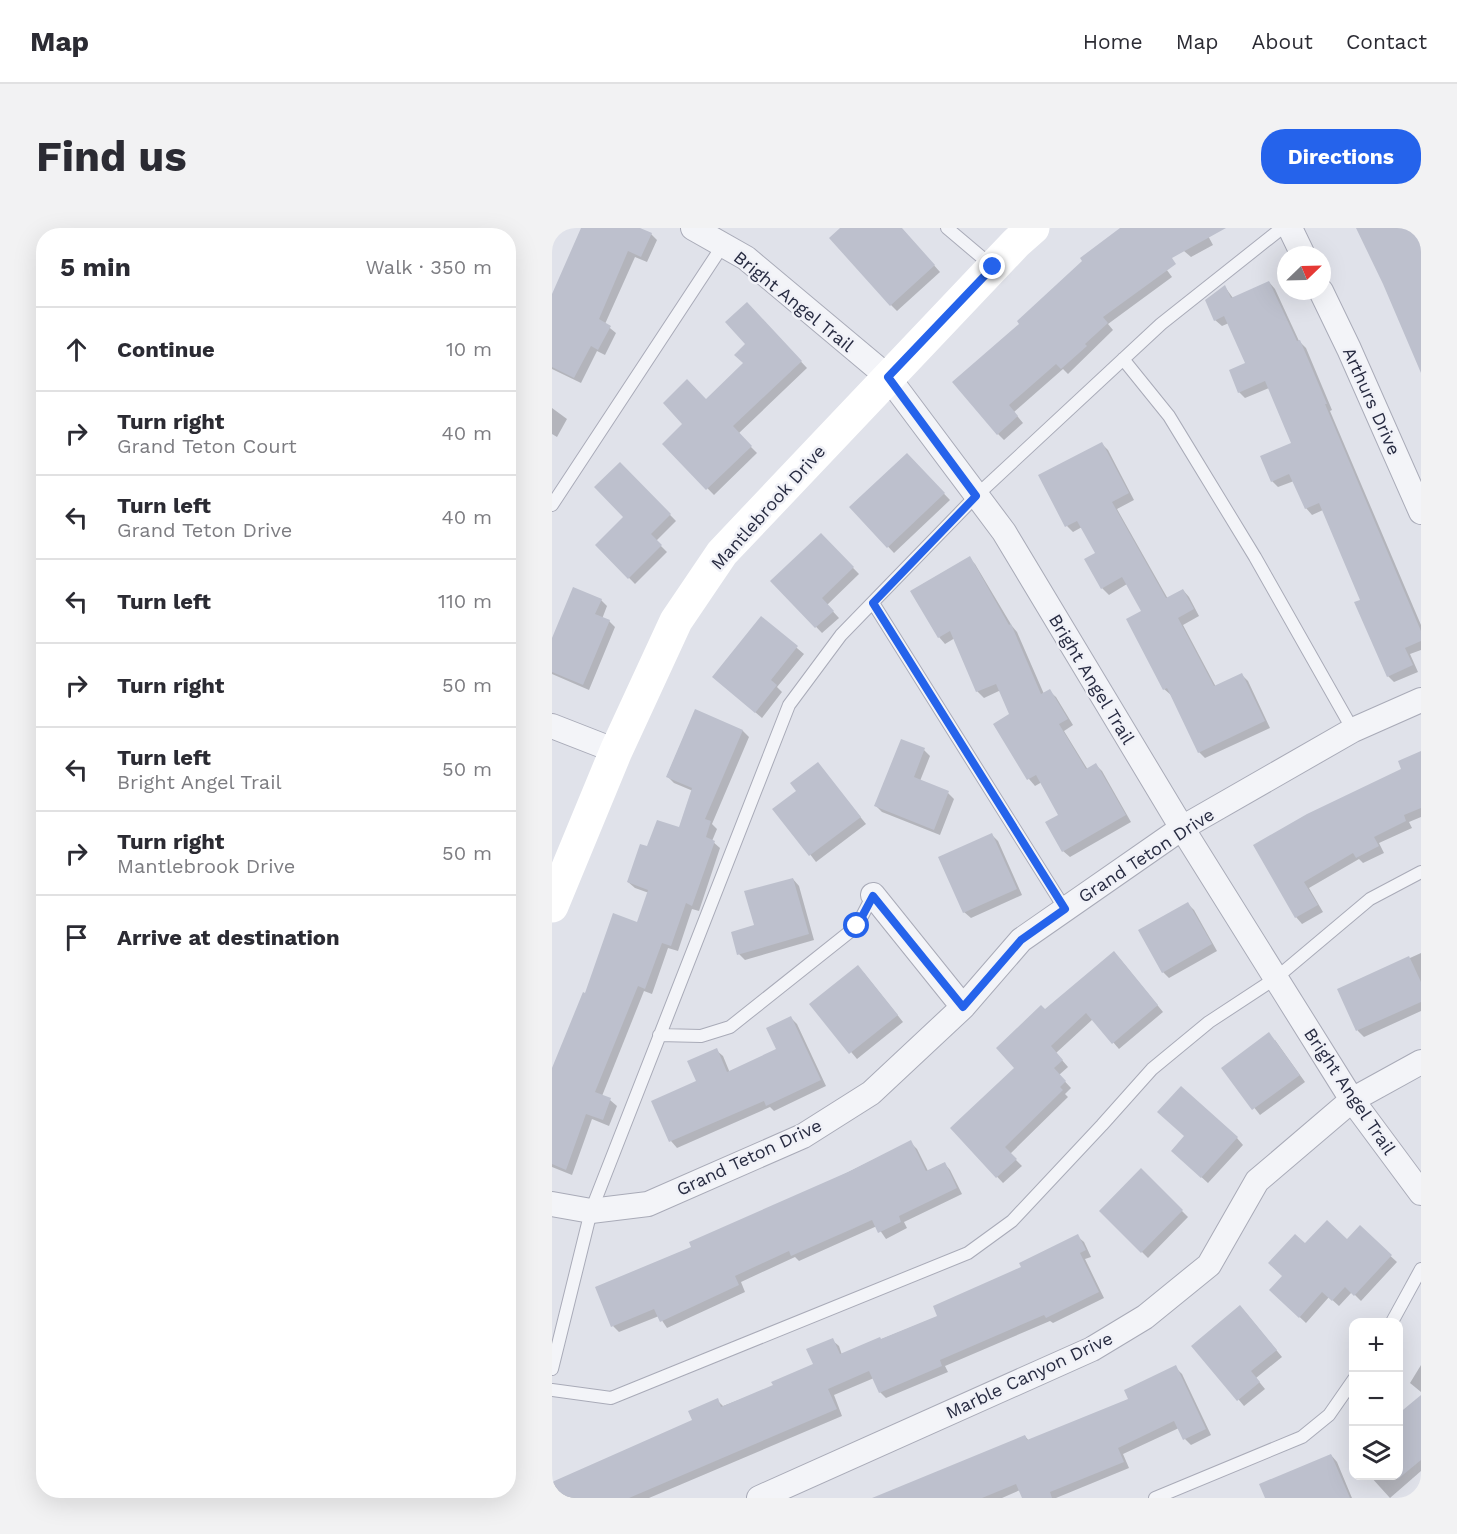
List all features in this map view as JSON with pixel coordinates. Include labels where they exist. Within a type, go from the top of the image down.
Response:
[{"type":"street","name":"Bright Angel Trail","points":[[693,228],[746,258],[888,377],[1004,532],[1182,828],[1352,1100],[1421,1193]]},
{"type":"street","name":"Mantlebrook Drive","points":[[552,906],[616,751],[676,621],[722,553],[993,267],[1033,228]]},
{"type":"street","points":[[1290,228],[1299,246]]},
{"type":"street","name":"Arthurs Drive","points":[[1326,300],[1350,349],[1421,512]]},
{"type":"street","name":"Grand Teton Drive","points":[[552,1204],[591,1210],[648,1203],[803,1136],[872,1094],[963,1007],[1021,940],[1182,828],[1353,730],[1421,700]]},
{"type":"street","points":[[552,726],[616,751]]},
{"type":"street","points":[[873,896],[963,1007]]},
{"type":"street","name":"Marble Canyon Drive","points":[[759,1498],[1092,1349],[1145,1317],[1209,1265],[1257,1181],[1352,1100],[1421,1062]]},
{"type":"lane","points":[[947,228],[993,267]]},
{"type":"lane","points":[[552,1369],[591,1210],[789,705],[841,635],[976,496],[1161,324],[1282,228]]},
{"type":"lane","points":[[552,505],[723,245]]},
{"type":"lane","points":[[1123,359],[1169,416],[1255,557],[1353,730]]},
{"type":"lane","points":[[873,603],[1065,909]]},
{"type":"lane","points":[[552,1390],[611,1398],[968,1253],[1012,1221],[1152,1069],[1209,1022],[1276,978],[1370,899],[1421,872]]},
{"type":"lane","points":[[659,1035],[701,1036],[730,1027],[857,926],[873,896]]},
{"type":"lane","points":[[1395,1318],[1421,1269]]},
{"type":"lane","points":[[1155,1498],[1302,1437],[1329,1415],[1349,1385]]},
{"type":"building","points":[[581,228],[640,228],[652,233],[641,257],[628,251],[599,319],[611,326],[598,350],[591,346],[574,378],[552,367],[552,294]]},
{"type":"building","points":[[840,228],[902,228],[935,265],[890,306],[829,238]]},
{"type":"building","points":[[1120,228],[1226,228],[1172,258],[1176,264],[1103,317],[1108,323],[1085,344],[1087,346],[1061,369],[1056,364],[1009,405],[1018,416],[997,435],[952,382],[1019,324],[1017,321],[1082,261],[1080,258]]},
{"type":"building","points":[[1356,228],[1421,228],[1421,373],[1383,284]]},
{"type":"building","points":[[1269,281],[1297,341],[1300,340],[1421,631],[1421,641],[1405,648],[1413,665],[1387,677],[1354,602],[1360,600],[1319,503],[1305,509],[1289,474],[1271,482],[1260,456],[1291,443],[1265,381],[1238,393],[1229,370],[1245,363],[1224,316],[1214,321],[1205,300],[1225,285],[1231,298]]},
{"type":"building","points":[[747,302],[802,361],[733,426],[752,446],[706,490],[662,444],[682,424],[663,403],[687,379],[706,399],[743,363],[734,355],[745,344],[725,322]]},
{"type":"building","points":[[1102,442],[1129,493],[1112,502],[1166,598],[1183,589],[1194,609],[1178,618],[1214,686],[1242,673],[1265,721],[1198,753],[1167,688],[1163,690],[1126,619],[1141,611],[1122,577],[1101,589],[1084,559],[1095,553],[1077,521],[1065,527],[1038,475]]},
{"type":"building","points":[[907,453],[945,493],[887,548],[849,507]]},
{"type":"building","points":[[620,462],[671,514],[651,534],[662,545],[628,579],[595,545],[623,517],[594,487]]},
{"type":"building","points":[[821,533],[854,567],[822,598],[834,611],[815,628],[770,581]]},
{"type":"building","points":[[970,556],[1009,625],[1011,624],[1041,694],[1050,689],[1068,719],[1059,724],[1086,769],[1096,763],[1126,815],[1062,852],[1045,822],[1058,815],[1036,775],[1027,780],[993,724],[1009,714],[996,684],[976,692],[950,631],[938,638],[910,591]]},
{"type":"building","points":[[573,587],[602,599],[595,614],[610,620],[583,685],[552,672],[552,638]]},
{"type":"building","points":[[761,616],[798,646],[771,680],[777,685],[755,713],[712,677]]},
{"type":"building","points":[[695,709],[743,730],[705,819],[711,821],[706,837],[715,841],[692,906],[686,903],[671,946],[662,943],[645,989],[638,986],[595,1092],[611,1098],[603,1120],[586,1114],[566,1170],[552,1164],[552,1068],[583,992],[585,993],[613,913],[637,922],[648,890],[627,882],[640,844],[647,846],[657,820],[679,827],[692,788],[666,777]]},
{"type":"building","points":[[901,739],[925,748],[914,777],[949,791],[934,830],[874,806]]},
{"type":"building","points":[[1421,751],[1421,808],[1404,815],[1406,821],[1374,837],[1379,846],[1356,858],[1353,853],[1304,882],[1318,905],[1295,918],[1253,845],[1307,814],[1401,769],[1398,761]]},
{"type":"building","points":[[818,762],[861,817],[809,856],[772,809],[796,791],[790,783]]},
{"type":"building","points":[[992,833],[1017,889],[963,913],[938,857]]},
{"type":"building","points":[[793,878],[809,934],[737,955],[731,932],[754,925],[744,891]]},
{"type":"building","points":[[1188,902],[1212,944],[1162,973],[1138,930]]},
{"type":"building","points":[[1114,951],[1158,1005],[1112,1044],[1086,1013],[1051,1046],[1063,1060],[1054,1068],[1066,1081],[1060,1087],[1063,1090],[1005,1147],[1017,1159],[996,1178],[950,1128],[1014,1068],[996,1048],[1041,1005],[1045,1009]]},
{"type":"building","points":[[1409,956],[1421,982],[1421,1002],[1356,1031],[1337,989]]},
{"type":"building","points":[[858,965],[898,1015],[849,1054],[809,1004]]},
{"type":"building","points":[[791,1016],[821,1080],[766,1106],[764,1101],[669,1142],[651,1101],[696,1081],[687,1061],[717,1048],[727,1072],[776,1049],[766,1028]]},
{"type":"building","points":[[1269,1032],[1300,1075],[1252,1110],[1221,1068]]},
{"type":"building","points":[[1181,1086],[1238,1137],[1201,1178],[1171,1151],[1184,1136],[1157,1112]]},
{"type":"building","points":[[911,1140],[926,1171],[945,1162],[957,1188],[899,1216],[901,1222],[878,1233],[872,1220],[791,1256],[789,1251],[735,1276],[739,1285],[660,1322],[654,1309],[611,1327],[595,1287],[691,1247],[689,1242],[848,1172]]},
{"type":"building","points":[[1141,1168],[1183,1210],[1141,1253],[1099,1211]]},
{"type":"building","points":[[1327,1220],[1347,1239],[1360,1225],[1392,1255],[1354,1296],[1345,1287],[1332,1301],[1322,1292],[1299,1318],[1269,1290],[1282,1276],[1268,1263],[1295,1234],[1305,1243]]},
{"type":"building","points":[[1078,1234],[1086,1250],[1080,1253],[1099,1292],[1046,1318],[1044,1315],[940,1360],[942,1366],[879,1393],[869,1371],[828,1389],[837,1409],[629,1498],[552,1498],[552,1482],[692,1420],[688,1411],[718,1398],[721,1407],[773,1385],[771,1382],[813,1364],[806,1349],[833,1338],[840,1354],[937,1316],[933,1306],[1021,1267],[1019,1263]]},
{"type":"building","points":[[1240,1305],[1277,1350],[1251,1371],[1260,1382],[1237,1401],[1191,1346]]},
{"type":"building","points":[[1176,1365],[1206,1429],[1183,1440],[1174,1421],[1118,1448],[1124,1462],[1050,1492],[1052,1498],[1022,1498],[1016,1484],[982,1498],[872,1498],[1025,1435],[1027,1440],[1128,1399],[1124,1390]]},
{"type":"building","points":[[1421,1395],[1421,1460],[1403,1475],[1403,1426],[1403,1410]]},
{"type":"building","points":[[1331,1454],[1350,1498],[1265,1498],[1259,1484]]},
{"type":"route","points":[[857,926],[873,896],[963,1007],[1021,940],[1065,909],[873,603],[976,496],[888,377],[993,267]]}]
